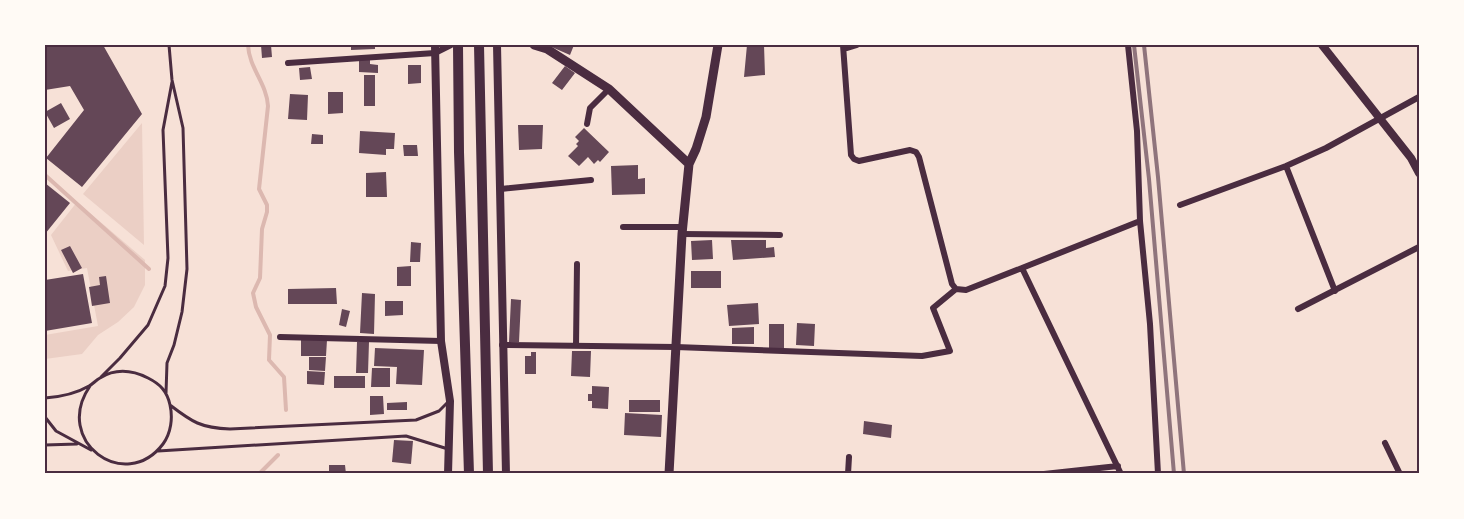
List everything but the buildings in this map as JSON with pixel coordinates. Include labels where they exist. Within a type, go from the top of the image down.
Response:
[{"type":"highway","points":[[458,45],[469,474]]},
{"type":"highway","points":[[478,45],[488,474]]},
{"type":"main road","points":[[534,45],[546,49],[609,89],[689,164]]},
{"type":"main road","points":[[669,474],[682,230],[689,164],[706,117],[718,45]]},
{"type":"street","points":[[288,63],[435,49],[451,45]]},
{"type":"street","points":[[497,45],[506,474]]},
{"type":"street","points":[[857,45],[844,47],[851,155],[860,161],[910,150],[916,152],[952,284],[956,290]]},
{"type":"street","points":[[1128,45],[1137,131],[1140,221],[1150,324],[1158,474]]},
{"type":"street","points":[[1323,45],[1411,158],[1419,173]]},
{"type":"street","points":[[435,49],[441,341],[450,401],[448,474]]},
{"type":"street","points":[[588,124],[590,108],[609,89]]},
{"type":"street","points":[[1180,205],[1286,166],[1381,119],[1419,97]]},
{"type":"street","points":[[1286,166],[1335,291]]},
{"type":"street","points":[[501,189],[591,180]]},
{"type":"street","points":[[502,345],[676,347],[922,356],[950,351],[933,308],[956,290],[966,290],[1140,221]]},
{"type":"street","points":[[623,227],[780,236]]},
{"type":"street","points":[[1298,309],[1419,247]]},
{"type":"street","points":[[576,346],[577,264]]},
{"type":"street","points":[[1022,268],[1121,474]]},
{"type":"street","points":[[280,337],[441,341]]},
{"type":"street","points":[[1384,443],[1400,474]]},
{"type":"street","points":[[848,474],[849,457]]},
{"type":"street","points":[[1044,474],[1118,466]]},
{"type":"lane","points":[[166,393],[167,363],[182,312],[187,269],[183,128],[172,80],[169,45]]},
{"type":"lane","points":[[92,451],[85,441],[78,419],[83,396],[148,325],[165,286],[168,258],[163,130],[172,80]]},
{"type":"lane","points":[[45,417],[56,431],[102,458],[125,464],[148,458],[165,441],[170,430],[172,417],[166,393],[158,383],[136,372],[123,371],[99,378]]},
{"type":"lane","points":[[45,398],[90,386]]},
{"type":"lane","points":[[170,405],[199,425],[208,428],[230,429],[416,420],[439,411],[450,401]]},
{"type":"lane","points":[[157,451],[406,436],[448,449]]},
{"type":"lane","points":[[45,445],[79,444]]},
{"type":"shaded area","points":[[142,123],[144,245],[83,194]]},
{"type":"shaded area","points":[[77,202],[145,260],[145,285],[134,307],[118,322],[98,335],[82,354],[45,359],[45,335],[98,326],[87,268],[68,271],[51,235]]},
{"type":"waterway","points":[[248,45],[251,61],[265,90],[268,106],[259,189],[267,205],[267,212],[262,229],[260,278],[253,293],[256,307],[270,335],[269,360],[284,377],[286,410]]},
{"type":"waterway","points":[[45,175],[149,269]]},
{"type":"waterway","points":[[259,474],[278,455]]},
{"type":"railway","points":[[1134,45],[1149,179],[1174,474]]},
{"type":"railway","points":[[1144,45],[1184,474]]}]
